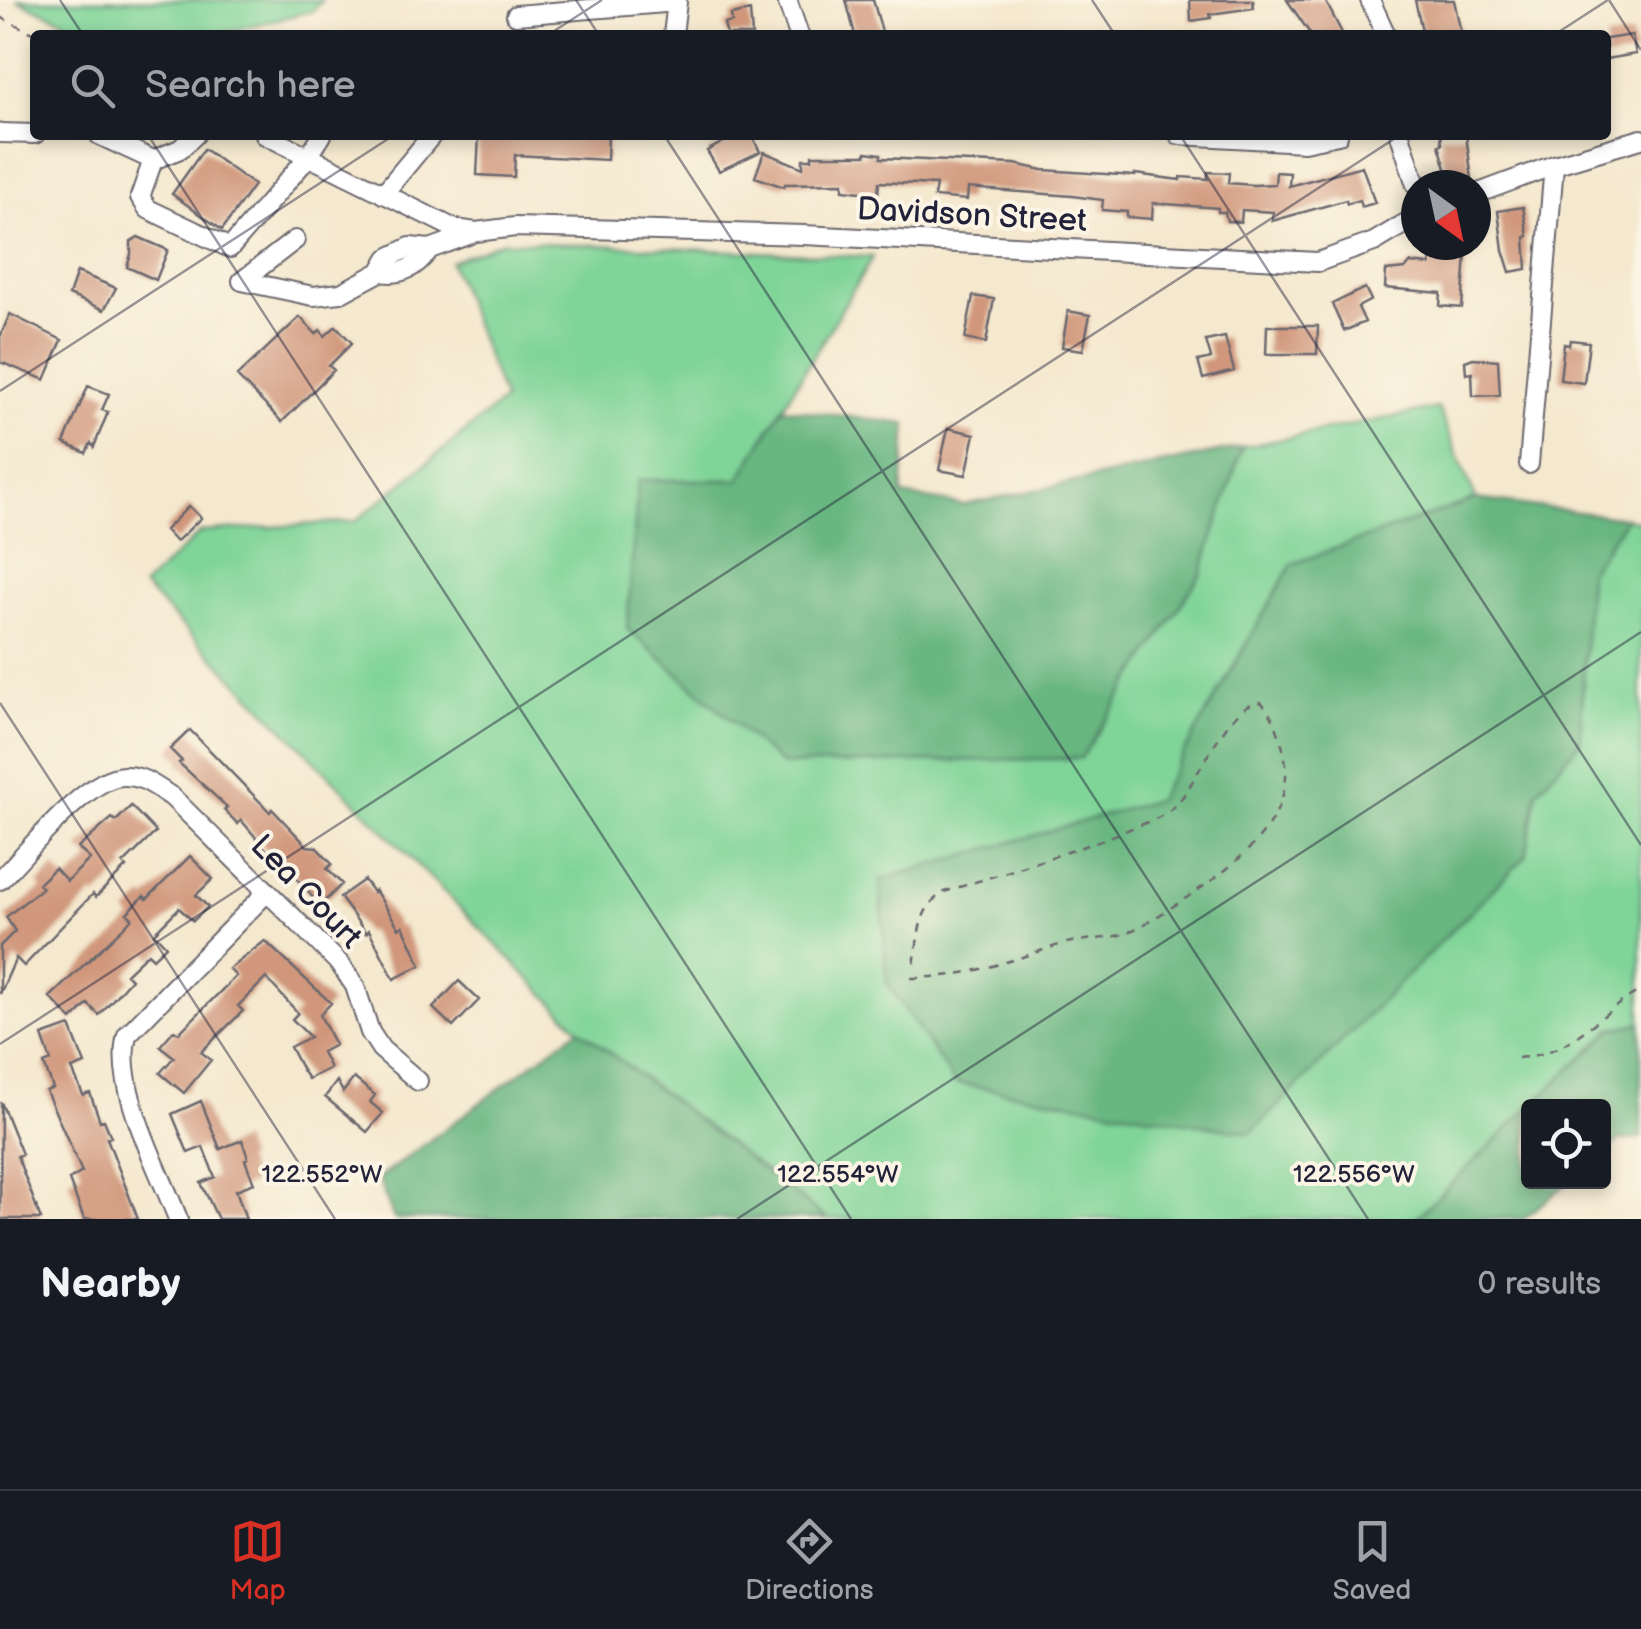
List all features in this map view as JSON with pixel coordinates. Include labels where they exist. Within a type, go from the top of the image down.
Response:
[{"type":"street","points":[[787,0],[797,30]]},
{"type":"street","points":[[1370,0],[1384,30]]},
{"type":"street","points":[[516,16],[677,2],[674,30]]},
{"type":"street","points":[[0,133],[30,134]]},
{"type":"street","points":[[1491,188],[1641,139]]},
{"type":"street","points":[[110,140],[153,160],[180,149],[190,140]]},
{"type":"street","points":[[275,140],[455,230],[476,232]]},
{"type":"street","points":[[153,160],[140,197],[148,209],[230,248],[319,140]]},
{"type":"street","points":[[383,194],[428,140]]},
{"type":"street","points":[[1268,140],[1314,140]]},
{"type":"street","points":[[1402,140],[1411,170]]},
{"type":"street","points":[[1529,464],[1554,165]]},
{"type":"street","name":"Davidson Street","points":[[476,232],[514,227],[804,235],[1318,262],[1374,242],[1401,227]]},
{"type":"street","points":[[294,240],[242,282],[313,296],[341,293],[380,272],[388,258],[410,246],[430,250],[476,232]]},
{"type":"street","name":"Lea Court","points":[[0,880],[87,793],[120,776],[144,779],[172,797],[340,964],[355,986],[370,1032],[380,1049],[418,1082]]},
{"type":"street","points":[[178,1219],[125,1082],[122,1054],[127,1035],[268,892]]},
{"type":"path","points":[[0,17],[30,32]]},
{"type":"path","points":[[911,978],[980,971],[1064,944],[1122,934],[1225,872],[1263,834],[1284,798],[1288,771],[1270,710],[1261,702],[1244,708],[1208,752],[1182,797],[1159,817],[944,892],[930,901],[924,912],[914,965]]},
{"type":"path","points":[[1518,1058],[1543,1056],[1558,1048],[1641,990]]},
{"type":"green space","points":[[16,0],[322,0],[313,11],[234,30],[86,30]]},
{"type":"green space","points":[[504,241],[873,257],[739,480],[1201,574],[1242,447],[1438,408],[1476,499],[1292,564],[1158,800],[881,880],[1526,856],[1537,791],[1580,742],[1589,572],[1626,518],[1641,521],[1641,1023],[1612,1029],[1539,1099],[1521,1099],[1521,1117],[1415,1219],[827,1219],[579,1029],[143,586],[201,532],[356,521],[504,400],[450,262]]},
{"type":"green space","points":[[782,408],[907,424],[902,495],[964,505],[1242,447],[1201,574],[1081,758],[782,765],[627,629],[638,480],[739,480]]},
{"type":"green space","points":[[1476,499],[1626,518],[1589,572],[1580,742],[1537,791],[1526,856],[1251,1133],[955,1083],[887,983],[880,880],[1157,800],[1292,564]]},
{"type":"green space","points":[[1641,1023],[1641,1138],[1619,1141],[1611,1147],[1611,1099],[1538,1099],[1612,1029]]},
{"type":"green space","points":[[579,1029],[827,1219],[394,1219],[378,1179]]},
{"type":"green space","points":[[1521,1116],[1521,1189],[1560,1189],[1523,1219],[1415,1219]]},
{"type":"building","points":[[846,0],[873,0],[882,30],[854,30]]},
{"type":"building","points":[[1190,0],[1253,0],[1254,8],[1210,14],[1211,18],[1191,21]]},
{"type":"building","points":[[1287,0],[1325,0],[1340,30],[1308,30]]},
{"type":"building","points":[[1415,0],[1454,0],[1460,30],[1422,30]]},
{"type":"building","points":[[750,11],[752,30],[726,30],[724,24],[732,22],[731,15]]},
{"type":"building","points":[[1632,35],[1636,54],[1611,58],[1611,38]]},
{"type":"building","points":[[479,140],[608,140],[607,160],[515,155],[514,177],[477,175]]},
{"type":"building","points":[[754,140],[760,152],[719,171],[707,151],[725,141]]},
{"type":"building","points":[[1442,140],[1467,140],[1471,170],[1446,170],[1439,145]]},
{"type":"building","points":[[204,149],[254,185],[222,230],[172,194]]},
{"type":"building","points":[[764,152],[803,168],[803,159],[812,159],[812,155],[866,152],[881,154],[881,158],[1015,164],[1043,170],[1180,180],[1208,179],[1208,172],[1229,173],[1228,183],[1253,185],[1275,184],[1276,172],[1290,173],[1289,186],[1362,166],[1375,203],[1361,207],[1359,200],[1347,204],[1346,200],[1272,221],[1273,212],[1242,210],[1241,222],[1227,221],[1225,212],[1218,212],[1218,208],[1153,203],[1152,219],[1127,217],[1127,212],[1102,210],[1103,200],[1072,196],[968,188],[967,200],[934,197],[936,185],[879,182],[878,194],[843,190],[843,183],[784,187],[755,177]]},
{"type":"building","points":[[1523,207],[1528,236],[1527,269],[1510,272],[1498,211]]},
{"type":"building","points":[[138,237],[168,250],[156,280],[127,267],[131,242]]},
{"type":"building","points":[[1431,260],[1466,260],[1462,308],[1440,306],[1441,293],[1385,288],[1386,271],[1405,269],[1410,263],[1430,265]]},
{"type":"building","points":[[77,272],[116,288],[104,310],[69,295]]},
{"type":"building","points":[[1365,288],[1371,300],[1358,307],[1365,322],[1344,331],[1332,304]]},
{"type":"building","points":[[973,296],[994,299],[986,343],[965,339]]},
{"type":"building","points":[[1068,311],[1090,315],[1083,350],[1062,347]]},
{"type":"building","points":[[10,314],[62,340],[45,380],[0,362],[0,337]]},
{"type":"building","points":[[300,317],[316,334],[320,330],[325,336],[336,326],[352,343],[329,366],[334,370],[282,422],[237,376]]},
{"type":"building","points":[[1267,326],[1318,326],[1317,354],[1266,354]]},
{"type":"building","points":[[1225,337],[1234,371],[1203,379],[1198,361],[1211,358],[1206,341]]},
{"type":"building","points":[[1570,340],[1589,342],[1584,383],[1560,380],[1564,344],[1569,345]]},
{"type":"building","points":[[1498,360],[1500,395],[1473,396],[1472,373],[1466,374],[1465,361]]},
{"type":"building","points":[[88,386],[109,394],[102,410],[108,412],[94,447],[91,443],[86,453],[64,443]]},
{"type":"building","points":[[948,428],[975,434],[966,475],[939,470]]},
{"type":"building","points":[[189,506],[201,518],[176,542],[165,530]]},
{"type":"building","points":[[190,730],[270,812],[272,809],[307,846],[316,847],[332,864],[327,869],[342,884],[320,906],[281,860],[278,863],[241,820],[238,824],[224,810],[227,807],[179,763],[182,761],[170,749]]},
{"type":"building","points":[[131,806],[156,832],[123,864],[126,867],[96,897],[93,894],[24,966],[16,958],[0,994],[0,946],[15,931],[6,917],[42,888],[38,884],[55,868],[67,881],[90,859],[78,848]]},
{"type":"building","points":[[190,856],[213,879],[196,895],[208,907],[193,921],[179,908],[154,933],[166,946],[153,958],[148,953],[126,974],[131,979],[99,1015],[88,1004],[72,1020],[50,997],[123,928],[132,918],[127,913],[144,896],[147,899]]},
{"type":"building","points":[[364,880],[399,928],[403,926],[421,965],[394,979],[369,930],[366,933],[340,897]]},
{"type":"building","points":[[265,941],[331,1003],[320,1015],[335,1045],[322,1052],[330,1068],[308,1079],[290,1047],[310,1037],[292,1019],[298,1013],[266,978],[238,1006],[243,1011],[201,1052],[211,1060],[184,1093],[160,1073],[174,1057],[160,1046],[174,1030],[179,1033],[236,976],[229,969]]},
{"type":"building","points":[[459,981],[479,1000],[453,1027],[433,1008]]},
{"type":"building","points":[[70,1026],[85,1064],[72,1069],[83,1095],[90,1093],[100,1121],[104,1120],[111,1137],[107,1138],[138,1219],[84,1219],[69,1180],[82,1172],[46,1091],[53,1088],[44,1064],[51,1061],[42,1036]]},
{"type":"building","points":[[354,1078],[375,1095],[370,1102],[383,1113],[367,1132],[325,1097],[337,1081],[343,1092]]},
{"type":"building","points":[[201,1101],[220,1149],[242,1140],[254,1183],[236,1190],[246,1219],[218,1219],[201,1183],[215,1177],[203,1147],[188,1153],[172,1114]]},
{"type":"building","points":[[1,1102],[22,1154],[17,1156],[41,1219],[0,1219]]}]
